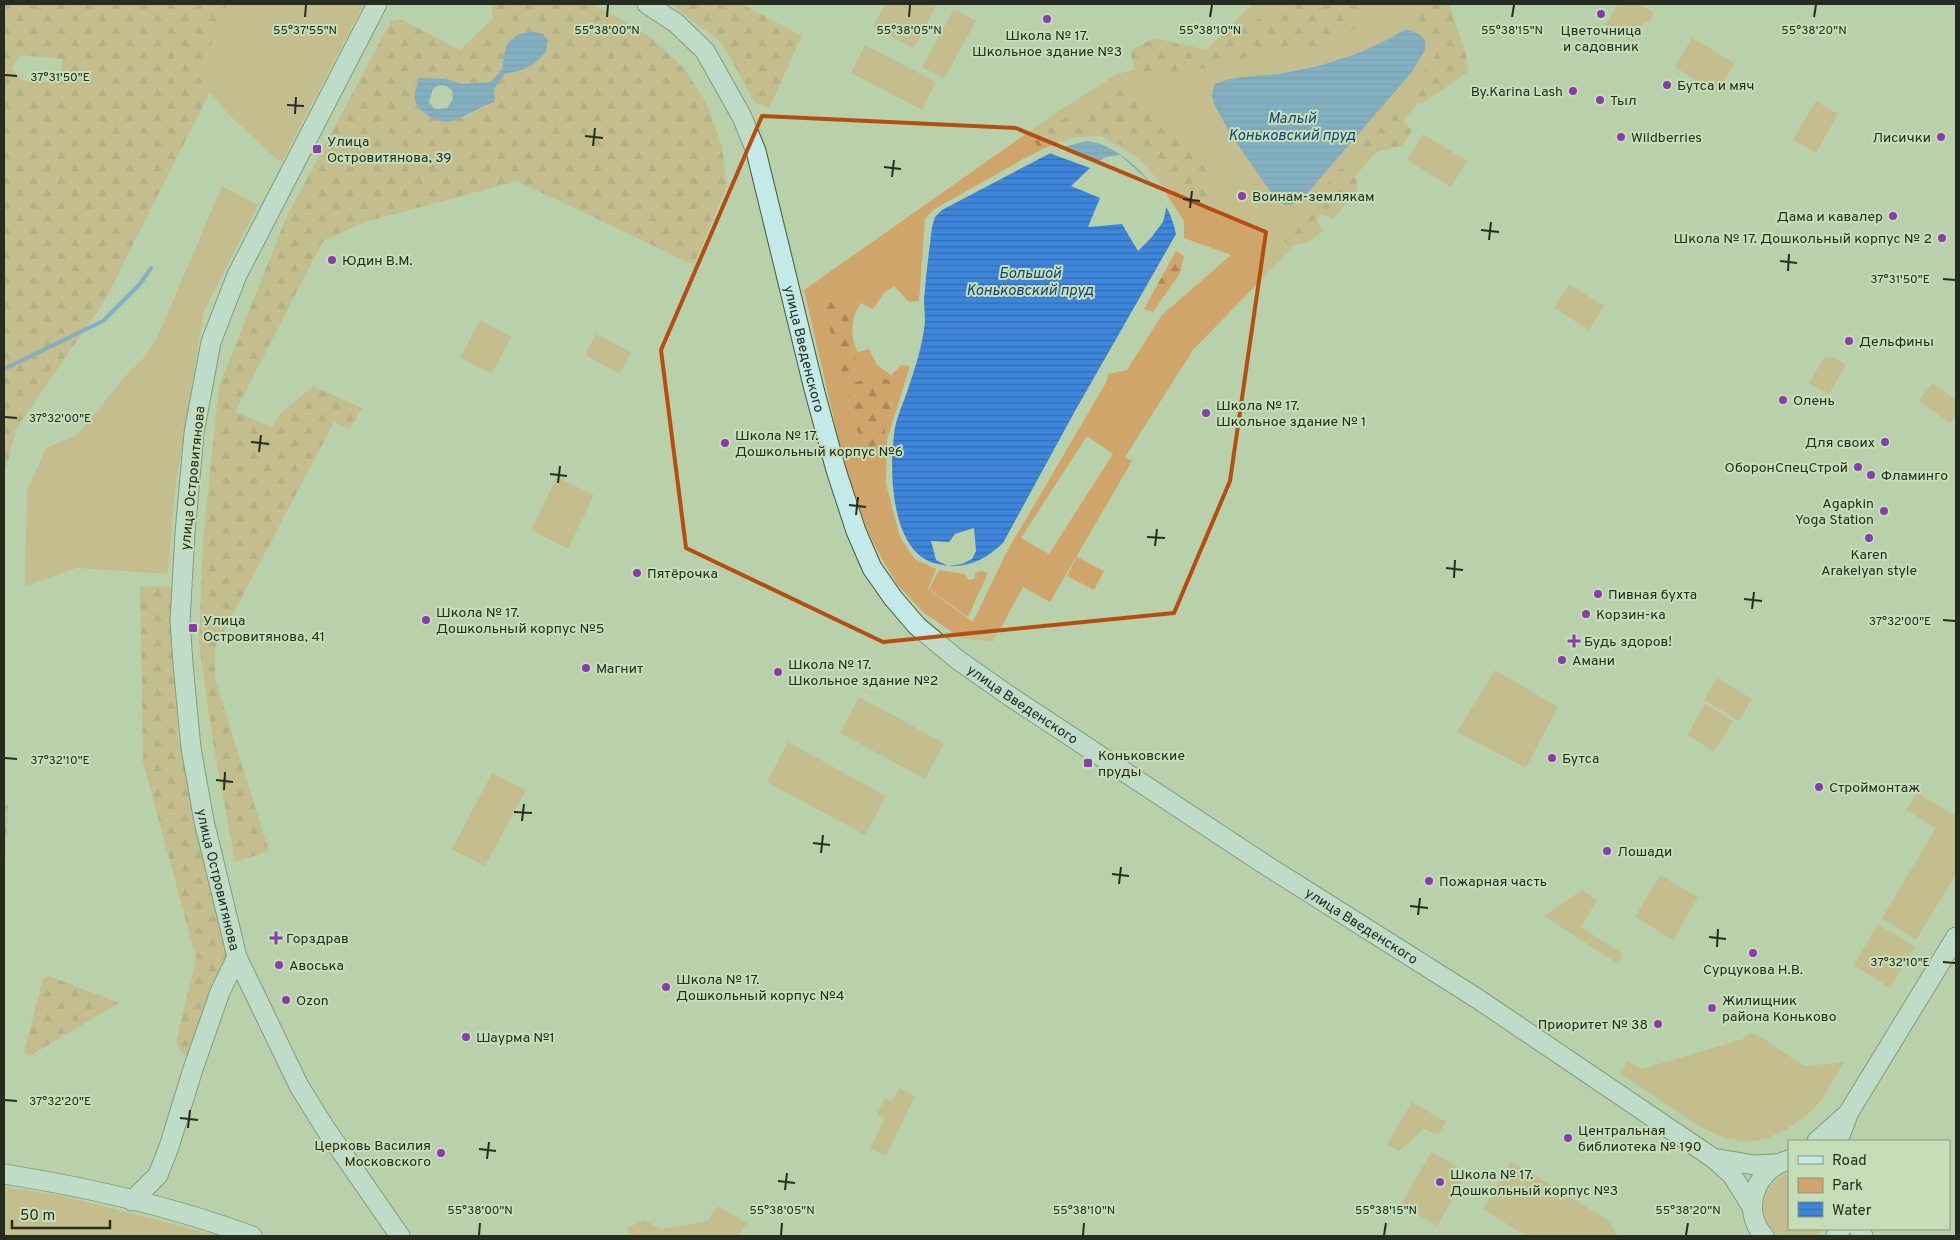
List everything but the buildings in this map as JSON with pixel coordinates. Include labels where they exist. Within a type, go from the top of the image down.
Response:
[{"type":"main road","name":"улица Островитянова","points":[[377,4],[237,274],[211,342],[194,433],[185,533],[180,621],[182,664],[191,748],[204,822],[237,957],[299,1086],[325,1128],[400,1236]]},
{"type":"main road","name":"улица Введенского","points":[[647,4],[676,23],[705,51],[743,121],[756,151],[819,407],[836,470],[856,531],[872,568],[893,598],[917,626],[958,660],[1008,695],[1261,862],[1478,999],[1713,1158],[1732,1175],[1753,1220],[1764,1236]]},
{"type":"main road","points":[[1838,1140],[1849,1112],[1956,937]]},
{"type":"main road","name":"улица Островитянова","points":[[132,1201],[158,1175],[220,992],[237,957]]},
{"type":"main road","points":[[1818,1140],[1849,1112]]},
{"type":"main road","name":"улица Введенского","points":[[1713,1158],[1754,1165],[1783,1162]]},
{"type":"main road","points":[[1753,1220],[1754,1194],[1758,1182],[1766,1172],[1783,1162]]},
{"type":"main road","points":[[4,1174],[70,1185],[218,1223],[252,1236]]},
{"type":"highlighted area","points":[[762,116],[1016,128],[1266,232],[1230,481],[1174,613],[883,642],[686,548],[661,350]]},
{"type":"green space","points":[[4,4],[227,4],[200,72],[210,92],[105,300],[16,429],[4,476]],"holes":[[[21,55],[62,59],[61,82],[23,81],[11,68]]]},
{"type":"green space","points":[[227,4],[364,4],[281,163],[229,115],[210,92],[200,72]]},
{"type":"green space","points":[[491,4],[594,4],[650,37],[684,68],[707,104],[722,146],[727,185],[694,265],[517,181],[365,222],[323,241],[235,412],[272,427],[280,414],[313,386],[362,408],[350,429],[334,422],[215,648],[215,679],[269,851],[235,862],[213,742],[199,644],[203,541],[219,386],[286,218],[391,21],[401,19],[460,50],[493,18]],"holes":[[[532,31],[543,34],[522,70],[505,74],[494,89],[495,102],[486,104],[465,118],[418,106],[420,78],[446,79],[462,84],[491,82],[502,69],[506,45],[517,35]]]},
{"type":"green space","points":[[670,4],[742,4],[802,36],[769,108],[755,103],[722,43]]},
{"type":"green space","points":[[885,4],[937,4],[914,48],[873,27]]},
{"type":"green space","points":[[1252,4],[1447,4],[1463,45],[1405,119],[1295,245],[1193,350],[1125,457],[1132,461],[1050,602],[1023,587],[993,642],[961,638],[924,613],[897,584],[867,530],[845,467],[804,290],[1057,112],[1117,74],[1203,53]],"holes":[[[1406,29],[1419,34],[1425,40],[1412,72],[1317,182],[1274,197],[1231,135],[1214,104],[1220,82],[1282,73],[1330,62],[1377,45]],[[1100,136],[1137,157],[1156,178],[1184,221],[1184,238],[1231,255],[1162,315],[1127,370],[1108,374],[1107,381],[1006,553],[973,622],[928,589],[936,569],[915,559],[900,537],[886,484],[887,440],[910,366],[901,365],[891,375],[877,365],[869,349],[858,352],[852,334],[853,321],[861,303],[873,309],[884,293],[894,286],[909,302],[919,301],[925,219],[933,210],[1025,158],[1065,138]],[[1087,436],[1113,454],[1049,554],[1021,538]]]},
{"type":"green space","points":[[1295,4],[1360,4],[1368,15],[1345,38],[1308,51],[1268,51],[1220,65],[1138,81],[1130,51],[1154,38],[1211,51],[1249,23]]},
{"type":"green space","points":[[1420,4],[1449,4],[1466,54],[1468,72],[1421,104],[1402,98],[1436,54],[1437,38],[1426,26],[1416,21]]},
{"type":"green space","points":[[1618,4],[1639,4],[1654,13],[1648,23],[1645,22],[1633,42],[1605,25]]},
{"type":"green space","points":[[954,9],[976,21],[944,79],[922,67]]},
{"type":"green space","points":[[1692,38],[1735,63],[1717,93],[1675,67]]},
{"type":"green space","points":[[865,45],[936,82],[922,110],[851,73]]},
{"type":"green space","points":[[1127,84],[1167,115],[1190,144],[1221,197],[1210,206],[1199,208],[1177,197],[1164,176],[1147,160],[1100,133],[1089,132],[1039,150],[1032,136]]},
{"type":"green space","points":[[1816,101],[1838,114],[1816,153],[1793,140]]},
{"type":"green space","points":[[1388,113],[1398,115],[1412,131],[1401,146],[1373,153],[1359,146]]},
{"type":"green space","points":[[1423,134],[1467,161],[1451,187],[1407,160]]},
{"type":"green space","points":[[1340,169],[1354,169],[1358,189],[1333,219],[1319,213],[1311,202]]},
{"type":"green space","points":[[222,186],[258,205],[204,311],[175,489],[168,574],[77,568],[25,586],[27,491],[46,448],[77,435],[129,372],[142,360],[157,338]]},
{"type":"green space","points":[[1298,214],[1313,214],[1323,231],[1309,242],[1291,246],[1281,240],[1283,225]]},
{"type":"green space","points":[[1176,251],[1184,256],[1180,273],[1153,312],[1144,309]]},
{"type":"green space","points":[[1569,284],[1604,306],[1589,330],[1554,308]]},
{"type":"green space","points":[[854,301],[855,306],[850,327],[858,370],[838,373],[825,302]]},
{"type":"green space","points":[[480,320],[511,337],[492,374],[460,358]]},
{"type":"green space","points":[[596,334],[631,352],[620,374],[585,355]]},
{"type":"green space","points":[[1832,357],[1846,365],[1829,394],[1809,383],[1823,359]]},
{"type":"green space","points":[[876,376],[898,383],[882,441],[867,450],[851,418],[847,385]]},
{"type":"green space","points":[[1932,383],[1956,400],[1956,414],[1950,423],[1919,401]]},
{"type":"green space","points":[[557,477],[594,495],[568,549],[531,530]]},
{"type":"green space","points":[[1077,557],[1104,571],[1094,590],[1067,576]]},
{"type":"green space","points":[[939,570],[965,574],[969,580],[975,578],[975,573],[981,571],[988,573],[968,617],[929,589]]},
{"type":"green space","points":[[140,586],[173,587],[178,737],[229,951],[190,1056],[183,1055],[176,1043],[196,958],[143,762]]},
{"type":"green space","points":[[1495,670],[1558,707],[1526,768],[1457,732]]},
{"type":"green space","points":[[1717,678],[1752,699],[1739,721],[1704,700]]},
{"type":"green space","points":[[859,697],[944,743],[925,779],[840,733]]},
{"type":"green space","points":[[1705,704],[1733,721],[1714,752],[1687,735]]},
{"type":"green space","points":[[788,742],[886,796],[865,835],[767,782]]},
{"type":"green space","points":[[492,773],[526,790],[485,866],[452,849]]},
{"type":"green space","points":[[1917,793],[1956,816],[1956,874],[1916,940],[1882,918],[1936,828],[1906,810]]},
{"type":"green space","points":[[4,804],[8,806],[4,885]]},
{"type":"green space","points":[[1660,875],[1698,897],[1673,940],[1635,917]]},
{"type":"green space","points":[[1582,890],[1597,900],[1581,927],[1623,954],[1618,964],[1544,916]]},
{"type":"green space","points":[[1878,924],[1915,947],[1890,988],[1854,965]]},
{"type":"green space","points":[[49,976],[119,1003],[28,1057],[24,1052],[43,979]]},
{"type":"green space","points":[[1749,1033],[1761,1037],[1804,1066],[1844,1062],[1821,1101],[1807,1115],[1787,1129],[1766,1139],[1747,1142],[1725,1138],[1700,1127],[1621,1074],[1627,1061],[1642,1069],[1743,1039]]},
{"type":"green space","points":[[899,1088],[915,1096],[886,1156],[870,1149],[885,1118],[877,1114],[885,1098],[892,1102]]},
{"type":"green space","points":[[1412,1102],[1446,1122],[1438,1135],[1424,1129],[1399,1151],[1387,1144]]},
{"type":"green space","points":[[1431,1152],[1468,1173],[1437,1226],[1401,1205]]},
{"type":"green space","points":[[1511,1161],[1608,1220],[1618,1236],[1526,1236],[1483,1209]]},
{"type":"green space","points":[[1788,1174],[1788,1230],[1824,1230],[1816,1236],[1789,1237],[1779,1235],[1769,1226],[1765,1218],[1764,1202],[1769,1188]]},
{"type":"green space","points":[[4,1187],[59,1195],[220,1236],[4,1236]]},
{"type":"green space","points":[[717,1206],[747,1223],[739,1236],[629,1236],[627,1228],[644,1220],[661,1229],[708,1221]]},
{"type":"water","name":"Малый Коньковский пруд","points":[[1406,29],[1419,34],[1425,40],[1425,50],[1412,72],[1304,197],[1289,205],[1278,201],[1231,135],[1214,104],[1212,96],[1214,85],[1229,79],[1283,73],[1331,62],[1377,45]]},
{"type":"water","points":[[532,31],[543,34],[548,41],[546,52],[535,63],[522,70],[505,74],[494,89],[495,102],[485,105],[459,119],[450,121],[431,118],[418,106],[415,94],[420,78],[446,79],[462,84],[491,82],[502,69],[506,45],[517,35]],"holes":[[[439,85],[446,86],[452,90],[453,99],[447,108],[435,109],[429,102],[433,89]]]},
{"type":"water","name":"Большой Коньковский пруд","points":[[1086,141],[1101,144],[1116,151],[1143,174],[1165,204],[1176,234],[1075,411],[1003,543],[989,555],[965,565],[948,566],[938,564],[922,557],[911,545],[902,529],[896,510],[892,470],[894,435],[898,415],[914,371],[923,338],[925,322],[924,299],[932,227],[935,217],[942,210],[1060,148]]},
{"type":"pier","points":[[1060,148],[1099,161],[1106,157],[1120,155],[1153,185],[1167,205],[1163,222],[1138,251],[1122,224],[1088,227],[1100,198],[1071,186],[1090,168],[1049,153]]},
{"type":"pier","points":[[974,528],[976,551],[972,559],[962,564],[948,566],[936,560],[931,541],[949,542],[955,534]]},
{"type":"waterway","points":[[4,369],[103,321],[140,284],[151,268]]},
{"type":"place","name":"Цветочница и садовник","points":[[1601,14]]},
{"type":"place","name":"Школа № 17. Школьное здание №3","points":[[1047,19]]},
{"type":"place","name":"Бутса и мяч","points":[[1667,85]]},
{"type":"place","name":"By.Karina Lash","points":[[1573,91]]},
{"type":"place","name":"Тыл","points":[[1600,100]]},
{"type":"place","name":"Wildberries","points":[[1621,137]]},
{"type":"place","name":"Лисички","points":[[1941,137]]},
{"type":"place","name":"Улица Островитянова, 39","points":[[317,149]]},
{"type":"place","name":"Воинам-землякам","points":[[1242,196]]},
{"type":"place","name":"Дама и кавалер","points":[[1893,216]]},
{"type":"place","name":"Школа № 17. Дошкольный корпус № 2","points":[[1942,238]]},
{"type":"place","name":"Юдин В.М.","points":[[332,260]]},
{"type":"place","name":"Дельфины","points":[[1849,341]]},
{"type":"place","name":"Олень","points":[[1783,400]]},
{"type":"place","name":"Школа № 17. Школьное здание № 1","points":[[1206,413]]},
{"type":"place","name":"Для своих","points":[[1885,442]]},
{"type":"place","name":"Школа № 17. Дошкольный корпус №6","points":[[725,443]]},
{"type":"place","name":"ОборонСпецСтрой","points":[[1858,467]]},
{"type":"place","name":"Фламинго","points":[[1871,475]]},
{"type":"place","name":"Agapkin Yoga Station","points":[[1884,511]]},
{"type":"place","name":"Karen Arakelyan style","points":[[1869,538]]},
{"type":"place","name":"Пятёрочка","points":[[637,573]]},
{"type":"place","name":"Пивная бухта","points":[[1598,594]]},
{"type":"place","name":"Корзин-ка","points":[[1586,614]]},
{"type":"place","name":"Школа № 17. Дошкольный корпус №5","points":[[426,620]]},
{"type":"place","name":"Улица Островитянова, 41","points":[[193,628]]},
{"type":"place","name":"Будь здоров!","points":[[1574,641]]},
{"type":"place","name":"Амани","points":[[1562,660]]},
{"type":"place","name":"Магнит","points":[[586,668]]},
{"type":"place","name":"Школа № 17. Школьное здание №2","points":[[778,672]]},
{"type":"place","name":"Бутса","points":[[1552,758]]},
{"type":"place","name":"Коньковские пруды","points":[[1088,763]]},
{"type":"place","name":"Строймонтаж","points":[[1819,787]]},
{"type":"place","name":"Лошади","points":[[1607,851]]},
{"type":"place","name":"Пожарная часть","points":[[1429,881]]},
{"type":"place","name":"Горздрав","points":[[276,938]]},
{"type":"place","name":"Сурцукова Н.В.","points":[[1753,953]]},
{"type":"place","name":"Авоська","points":[[279,965]]},
{"type":"place","name":"Школа № 17. Дошкольный корпус №4","points":[[666,987]]},
{"type":"place","name":"Ozon","points":[[286,1000]]},
{"type":"place","name":"Жилищник района Коньково","points":[[1712,1008]]},
{"type":"place","name":"Приоритет № 38","points":[[1658,1024]]},
{"type":"place","name":"Шаурма №1","points":[[466,1037]]},
{"type":"place","name":"Центральная библиотека № 190","points":[[1568,1138]]},
{"type":"place","name":"Церковь Василия Московского","points":[[441,1153]]},
{"type":"place","name":"Школа № 17. Дошкольный корпус №3","points":[[1440,1182]]}]
